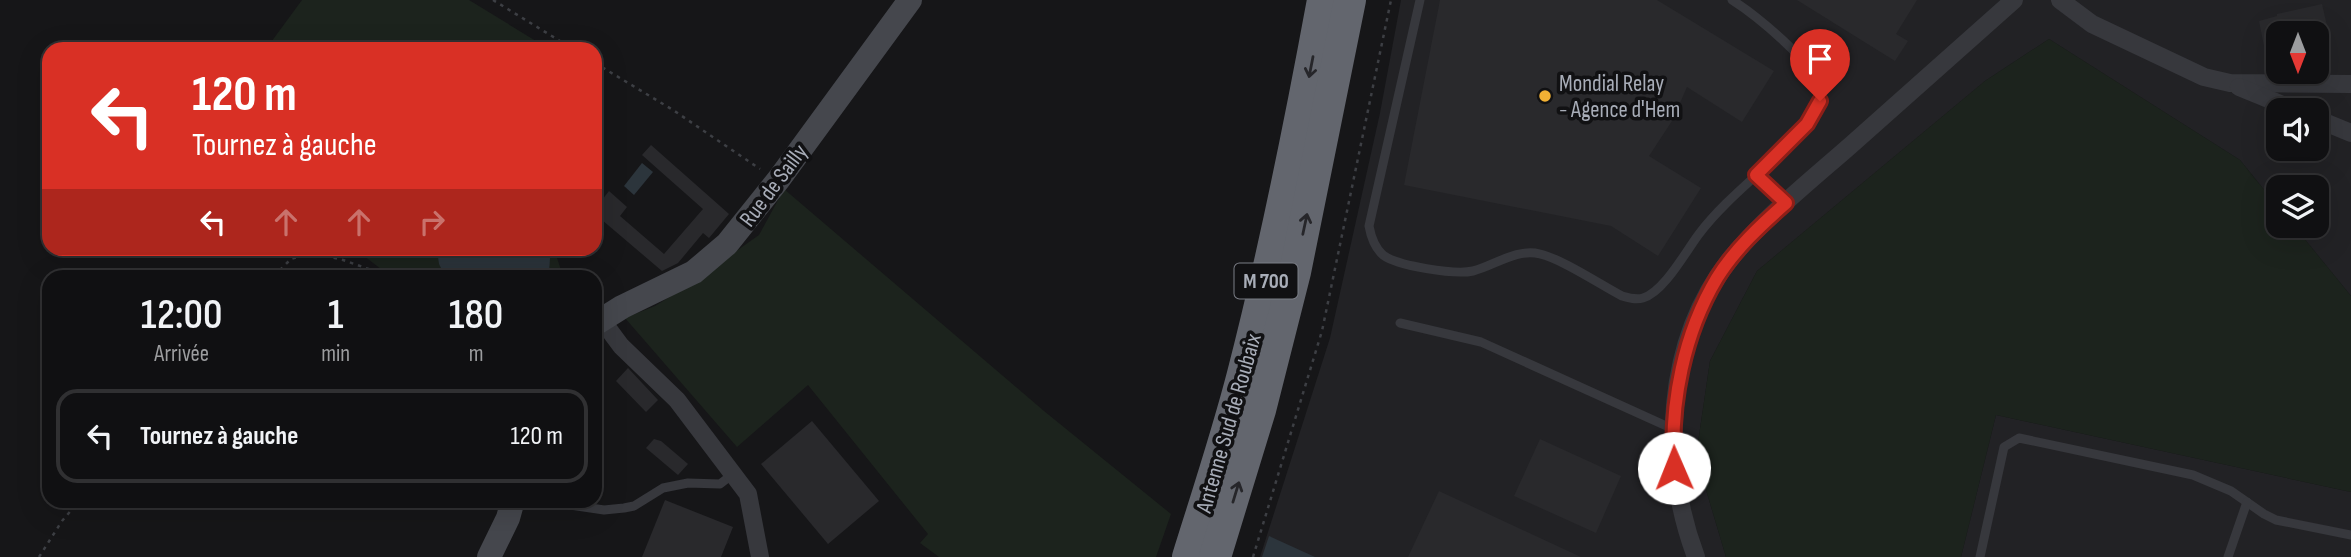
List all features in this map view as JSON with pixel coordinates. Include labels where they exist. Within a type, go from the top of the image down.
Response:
[{"type":"highway","name":"Antenne Sud de Roubaix","points":[[1188,557],[1228,428],[1256,323],[1293,159],[1323,0]]},
{"type":"highway","name":"Antenne Sud de Roubaix","points":[[1215,557],[1282,326],[1350,0]]},
{"type":"street","name":"Rue de Sailly","points":[[602,320],[694,272],[711,260],[741,228],[777,181],[910,0]]},
{"type":"street","points":[[1696,557],[1677,488],[1672,447],[1673,429],[1686,351],[1717,278],[1758,228],[2014,0]]},
{"type":"street","points":[[2060,0],[2092,24],[2125,41],[2194,73],[2230,83],[2266,98]]},
{"type":"street","points":[[2230,83],[2351,84]]},
{"type":"street","points":[[2329,124],[2351,133]]},
{"type":"street","points":[[602,326],[677,400],[748,494],[760,557]]},
{"type":"street","points":[[489,557],[511,508]]},
{"type":"lane","points":[[1420,0],[1369,226],[1372,240],[1384,256],[1396,262],[1458,272],[1472,271],[1514,256],[1540,254],[1622,296],[1644,298],[1661,286],[1712,217],[1816,112],[1821,91],[1813,71],[1755,15],[1732,0]]},
{"type":"lane","points":[[1756,175],[1786,203]]},
{"type":"lane","points":[[1400,323],[1481,342],[1673,429]]},
{"type":"lane","points":[[1980,557],[2004,447],[2011,441],[2020,439],[2193,475],[2231,491],[2276,520],[2351,535]]},
{"type":"lane","points":[[590,508],[604,510],[634,506],[663,488],[688,484],[720,484],[733,474]]},
{"type":"lane","points":[[2228,557],[2247,502]]},
{"type":"path","points":[[493,0],[562,42]]},
{"type":"path","points":[[1253,557],[1322,331],[1391,0]]},
{"type":"path","points":[[602,67],[673,110],[777,181]]},
{"type":"path","points":[[280,270],[291,259],[302,256]]},
{"type":"path","points":[[325,256],[371,270]]},
{"type":"path","points":[[39,557],[73,508]]},
{"type":"shaded area","points":[[302,0],[469,0],[538,42],[271,42]]},
{"type":"shaded area","points":[[1401,0],[2351,0],[2351,296],[2304,238],[2329,238],[2329,175],[2266,175],[2266,192],[2240,160],[2049,39],[1985,81],[1757,271],[1710,361],[1696,456],[1726,557],[1260,557],[1330,338],[1380,113]]},
{"type":"shaded area","points":[[2049,39],[2240,160],[2266,192],[2266,238],[2304,238],[2351,296],[2351,492],[1996,415],[1961,557],[1726,557],[1696,456],[1710,361],[1757,271],[1985,81]]},
{"type":"shaded area","points":[[642,163],[653,172],[634,195],[624,186]]},
{"type":"shaded area","points":[[784,189],[1044,411],[1171,514],[1156,557],[939,557],[920,543],[928,534],[808,385],[737,447],[625,318],[655,306],[759,235]]},
{"type":"shaded area","points":[[364,256],[556,256],[561,270],[382,270]]},
{"type":"shaded area","points":[[438,256],[550,258],[549,270],[442,270]]},
{"type":"shaded area","points":[[1996,415],[2351,492],[2351,557],[1961,557]]},
{"type":"shaded area","points":[[1269,536],[1315,557],[1262,557]]},
{"type":"building","name":"Mondial Relay - Agence d'Hem","points":[[1440,0],[1657,0],[1774,71],[1742,122],[1687,87],[1672,121],[1649,156],[1701,188],[1658,256],[1611,226],[1404,185]]},
{"type":"building","points":[[1797,0],[1917,0],[1896,34],[1908,41],[1895,61]]},
{"type":"building","points":[[2322,4],[2326,21],[2266,21],[2265,51],[2259,21]]},
{"type":"building","points":[[651,145],[729,214],[709,238],[703,233],[678,263],[662,271],[602,220],[602,200],[609,191],[627,207],[620,216],[664,254],[703,209],[642,155]]},
{"type":"building","points":[[628,368],[658,400],[646,412],[616,381]]},
{"type":"building","points":[[812,421],[879,501],[828,544],[761,464]]},
{"type":"building","points":[[654,439],[661,441],[688,464],[678,475],[646,448]]},
{"type":"building","points":[[1540,439],[1621,476],[1596,533],[1514,496]]},
{"type":"building","points":[[1439,491],[1581,557],[1408,557]]},
{"type":"building","points":[[665,500],[733,527],[721,557],[642,557]]},
{"type":"place","name":"Mondial Relay - Agence d'Hem","points":[[1545,96]]},
{"type":"route","points":[[1674,468],[1672,447],[1676,401],[1686,351],[1694,327],[1717,278],[1730,260],[1758,228],[1786,203],[1756,175],[1807,124],[1820,101]]}]
